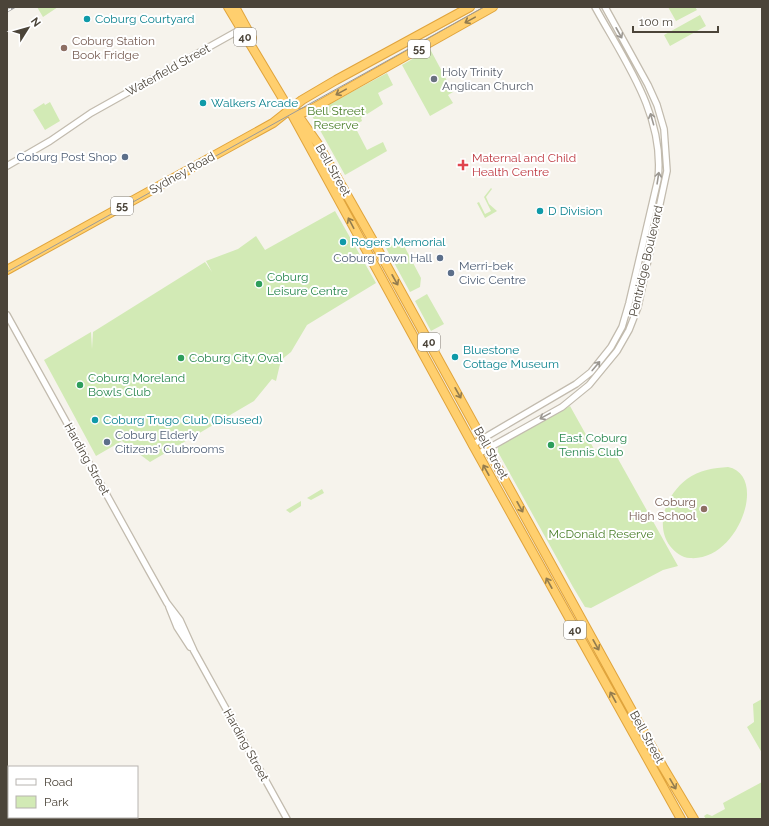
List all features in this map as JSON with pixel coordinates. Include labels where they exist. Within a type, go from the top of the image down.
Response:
[{"type":"highway","name":"Bell Street","points":[[228,7],[243,28],[280,92],[326,158],[488,448],[663,767],[694,819]]},
{"type":"highway","name":"Bell Street","points":[[235,7],[243,28]]},
{"type":"highway","name":"Sydney Road","points":[[293,112],[336,80],[470,7]]},
{"type":"highway","name":"Sydney Road","points":[[7,270],[273,122],[493,7]]},
{"type":"highway","name":"Bell Street","points":[[293,112],[342,206],[472,445],[681,819]]},
{"type":"highway","points":[[342,206],[350,201]]},
{"type":"street","name":"Pentridge Boulevard","points":[[472,445],[576,384],[591,372],[611,347],[622,327],[629,303],[658,179],[658,158],[655,131],[649,109],[640,89],[595,7]]},
{"type":"street","name":"Pentridge Boulevard","points":[[478,454],[570,401],[597,377],[617,351],[629,330],[638,307],[667,162],[664,129],[658,105],[605,7]]},
{"type":"street","name":"Waterfield Street","points":[[7,166],[50,141],[91,113],[243,28]]},
{"type":"street","points":[[640,89],[648,85]]},
{"type":"street","points":[[658,158],[666,155]]},
{"type":"street","points":[[658,158],[667,162]]},
{"type":"street","points":[[644,236],[652,238]]},
{"type":"street","name":"Harding Street","points":[[7,315],[167,603],[183,626],[194,651],[287,819]]},
{"type":"street","points":[[622,327],[629,330]]},
{"type":"street","points":[[611,347],[617,351]]},
{"type":"green space","points":[[37,7],[58,7],[43,17]]},
{"type":"green space","points":[[668,7],[695,7],[697,10],[676,21]]},
{"type":"green space","points":[[700,15],[706,26],[670,46],[664,35]]},
{"type":"green space","points":[[430,49],[453,92],[448,95],[453,103],[430,116],[402,65]]},
{"type":"green space","name":"Bell Street Reserve","points":[[387,73],[393,85],[378,93],[383,104],[361,118],[362,121],[354,125],[367,150],[383,142],[387,151],[345,175],[311,114]]},
{"type":"green space","points":[[50,102],[60,121],[45,130],[33,110],[44,103],[45,105]]},
{"type":"green space","points":[[491,188],[492,189],[486,197],[489,204],[497,211],[485,218],[477,203],[479,202],[485,214],[491,211],[484,197]]},
{"type":"green space","name":"Coburg City Oval","points":[[335,211],[376,283],[307,325],[291,352],[281,360],[276,381],[272,379],[254,401],[150,462],[122,441],[96,456],[44,360],[91,332],[92,349],[93,332],[205,262],[212,272],[206,261],[238,249],[256,236],[265,250]]},
{"type":"green space","points":[[401,240],[421,278],[420,287],[410,292],[386,248]]},
{"type":"green space","points":[[427,294],[444,324],[431,331],[415,301]]},
{"type":"green space","name":"McDonald Reserve","points":[[570,406],[594,449],[600,449],[605,454],[617,457],[678,566],[663,570],[591,608],[585,607],[573,587],[498,452],[498,447],[501,444]]},
{"type":"green space","points":[[728,467],[740,473],[746,485],[747,500],[742,517],[734,533],[722,547],[707,556],[687,558],[681,556],[670,546],[665,537],[663,528],[665,510],[669,501],[680,485],[696,473]]},
{"type":"green space","points":[[322,489],[324,493],[311,500],[307,498]]},
{"type":"green space","points":[[301,501],[301,506],[290,513],[286,510]]},
{"type":"green space","points":[[762,699],[762,753],[747,727],[754,722],[753,704]]},
{"type":"green space","points":[[762,782],[762,819],[706,819],[704,816],[707,814],[712,816],[725,809],[723,803]]},
{"type":"tram line","points":[[7,272],[484,7]]},
{"type":"railway","points":[[7,11],[14,7]]},
{"type":"place","name":"Coburg Courtyard","points":[[87,19]]},
{"type":"place","name":"Coburg Station Book Fridge","points":[[64,48]]},
{"type":"place","name":"Holy Trinity Anglican Church","points":[[434,79]]},
{"type":"place","name":"Walkers Arcade","points":[[203,103]]},
{"type":"place","name":"Coburg Post Shop","points":[[125,157]]},
{"type":"place","name":"Maternal and Child Health Centre","points":[[463,165]]},
{"type":"place","name":"D Division","points":[[540,211]]},
{"type":"place","name":"Rogers Memorial","points":[[343,242]]},
{"type":"place","name":"Coburg Town Hall","points":[[440,258]]},
{"type":"place","name":"Merri-bek Civic Centre","points":[[451,273]]},
{"type":"place","name":"Coburg Leisure Centre","points":[[259,284]]},
{"type":"place","name":"Bluestone Cottage Museum","points":[[455,357]]},
{"type":"place","name":"Coburg City Oval","points":[[181,358]]},
{"type":"place","name":"Coburg Moreland Bowls Club","points":[[80,385]]},
{"type":"place","name":"Coburg Trugo Club (Disused)","points":[[95,420]]},
{"type":"place","name":"Coburg Elderly Citizens' Clubrooms","points":[[107,442]]},
{"type":"place","name":"East Coburg Tennis Club","points":[[551,445]]},
{"type":"place","name":"Coburg High School","points":[[704,509]]}]
